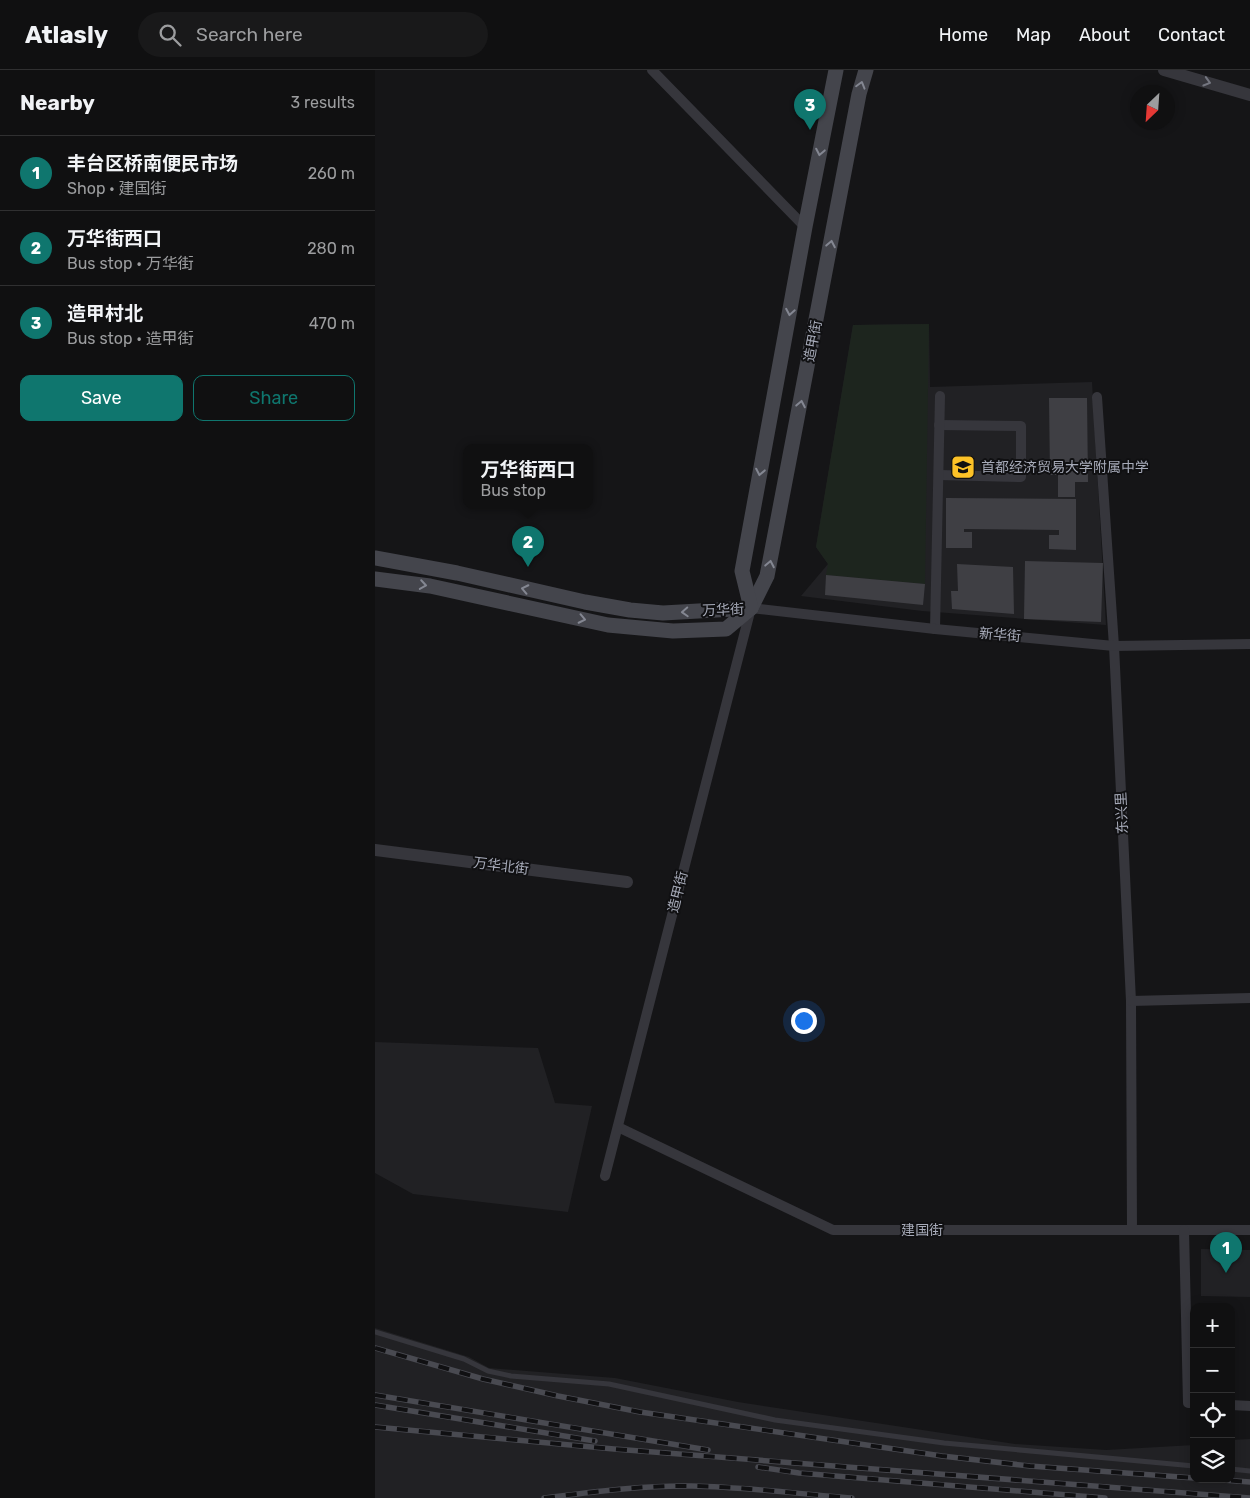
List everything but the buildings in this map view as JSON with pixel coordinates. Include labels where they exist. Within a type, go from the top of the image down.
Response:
[{"type":"main road","name":"造甲街","points":[[751,608],[742,571],[836,70]]},
{"type":"main road","name":"造甲街","points":[[751,608],[767,576],[859,94],[866,70]]},
{"type":"main road","name":"万华街","points":[[375,558],[457,573],[585,602],[630,610],[663,613],[751,608]]},
{"type":"main road","name":"万华街","points":[[375,579],[430,586],[608,625],[641,629],[673,631],[726,629],[751,608]]},
{"type":"street","points":[[652,70],[805,228]]},
{"type":"street","points":[[1164,70],[1250,95]]},
{"type":"street","points":[[935,629],[940,396]]},
{"type":"street","name":"东兴里","points":[[1097,397],[1115,646],[1131,1001],[1131,1230]]},
{"type":"street","points":[[939,425],[1021,426],[1021,477],[939,475]]},
{"type":"street","name":"新华街","points":[[751,608],[935,629],[1115,646],[1250,644]]},
{"type":"street","name":"造甲街","points":[[605,1176],[751,608]]},
{"type":"street","name":"万华北街","points":[[375,850],[627,882]]},
{"type":"street","points":[[1131,1001],[1250,998]]},
{"type":"street","name":"建国街","points":[[618,1127],[833,1230],[1250,1230]]},
{"type":"street","points":[[1184,1230],[1188,1403],[1190,1403]]},
{"type":"street","points":[[1235,1405],[1250,1406]]},
{"type":"lane","points":[[375,1332],[464,1359],[488,1371],[511,1376],[609,1384],[775,1420],[944,1443],[1190,1466]]},
{"type":"lane","points":[[1235,1469],[1250,1471]]},
{"type":"shaded area","name":"首都经济贸易大学附属中学","points":[[929,324],[930,387],[1092,382],[1106,625],[922,611],[801,596],[828,564],[816,547],[853,325]]},
{"type":"shaded area","points":[[929,324],[925,584],[826,575],[828,564],[816,547],[853,325]]},
{"type":"shaded area","points":[[375,1042],[538,1048],[555,1103],[592,1106],[568,1212],[413,1194],[375,1173]]},
{"type":"shaded area","points":[[1201,1249],[1250,1250],[1250,1297],[1201,1296]]},
{"type":"shaded area","points":[[375,1328],[469,1357],[489,1368],[615,1378],[738,1402],[1015,1444],[1106,1450],[1190,1445],[1190,1483],[1235,1483],[1235,1440],[1250,1439],[1250,1498],[375,1498]]},
{"type":"railway","points":[[375,1348],[483,1379],[640,1412],[942,1456],[1030,1466],[1190,1478]]},
{"type":"railway","points":[[375,1395],[708,1450]]},
{"type":"railway","points":[[375,1405],[595,1441]]},
{"type":"railway","points":[[375,1427],[614,1449],[1250,1498]]},
{"type":"railway","points":[[758,1467],[799,1473],[1105,1498]]},
{"type":"railway","points":[[1235,1481],[1250,1482]]},
{"type":"railway","points":[[544,1498],[618,1489],[674,1486],[732,1488],[852,1498]]},
{"type":"place","name":"造甲村北","points":[[810,130]]},
{"type":"place","name":"首都经济贸易大学附属中学","points":[[963,467]]},
{"type":"place","name":"万华街西口","points":[[528,567]]},
{"type":"place","name":"丰台区桥南便民市场","points":[[1226,1273]]}]
